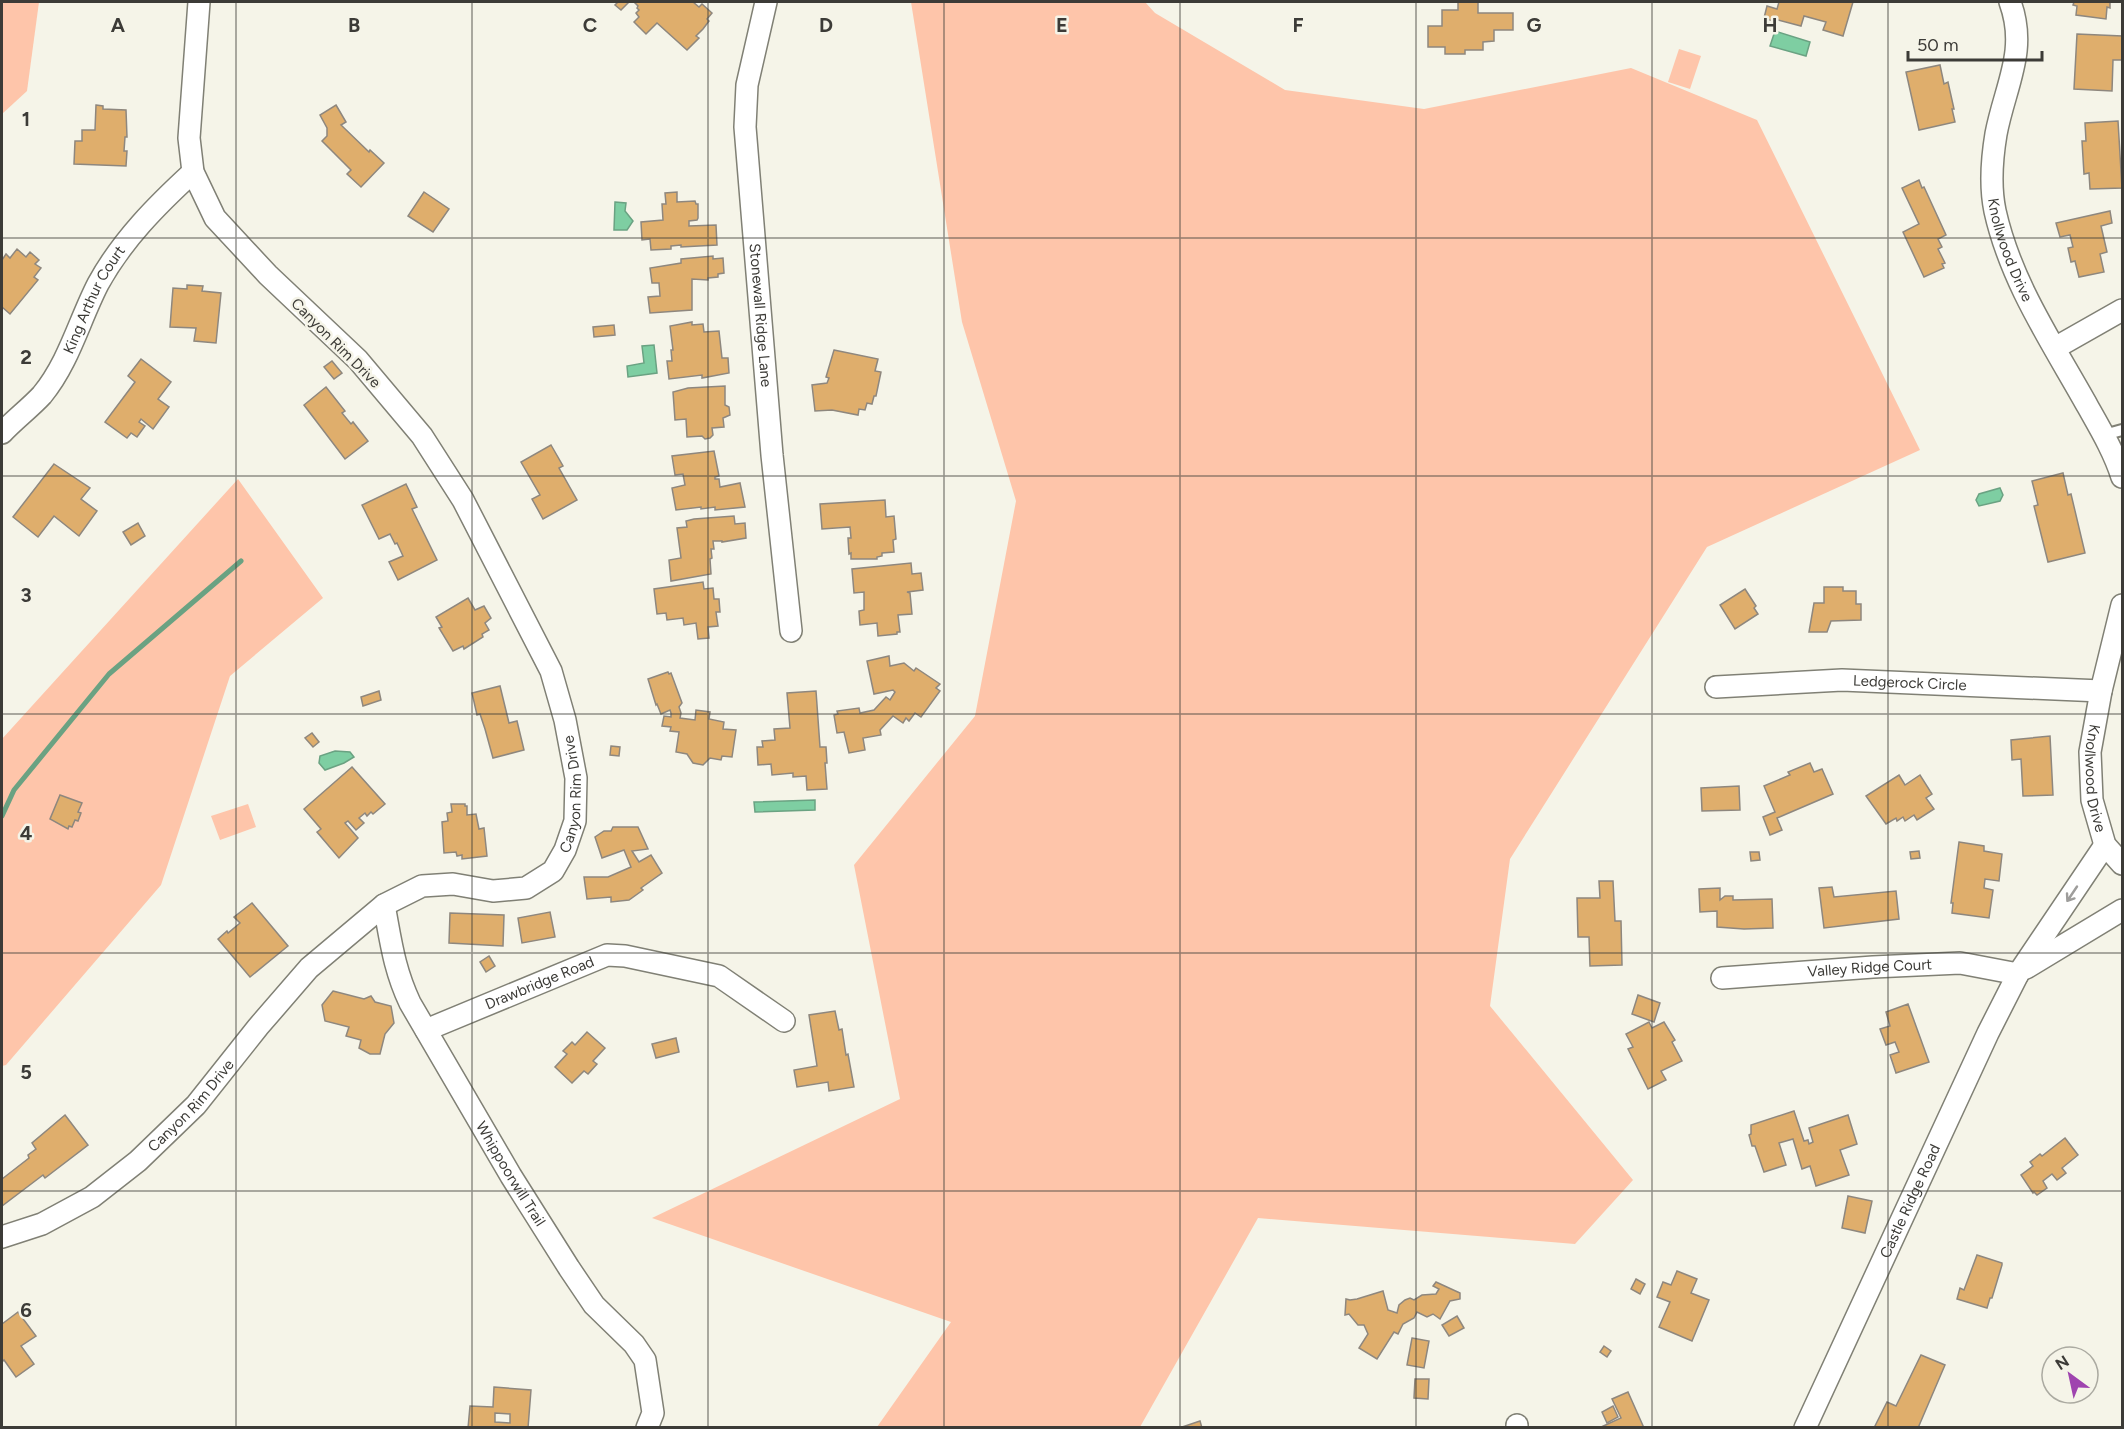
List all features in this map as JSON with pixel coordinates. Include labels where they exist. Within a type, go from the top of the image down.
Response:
[{"type":"street","name":"Canyon Rim Drive","points":[[2,1237],[42,1224],[92,1197],[138,1161],[196,1105],[258,1027],[309,968],[384,905],[422,886],[453,884],[493,891],[526,888],[553,871],[565,850],[575,821],[576,778],[551,671],[463,500],[422,436],[358,360],[268,275],[215,218],[193,172],[189,138],[199,2]]},
{"type":"street","name":"Stonewall Ridge Lane","points":[[766,2],[747,85],[745,127],[772,455],[791,631]]},
{"type":"street","name":"Knollwood Drive","points":[[2010,2],[2017,21],[2017,55],[1996,134],[1992,175],[1995,209],[2003,241],[2021,288],[2055,348],[2113,433],[2122,477]]},
{"type":"street","name":"King Arthur Court","points":[[2,433],[42,394],[74,342],[99,284],[126,241],[152,210],[193,172]]},
{"type":"street","points":[[2055,348],[2122,310]]},
{"type":"street","name":"Knollwood Drive","points":[[2105,845],[2092,800],[2090,752],[2101,691],[2122,605]]},
{"type":"street","name":"Ledgerock Circle","points":[[1716,687],[1842,680],[2101,691]]},
{"type":"street","points":[[2105,845],[2122,864]]},
{"type":"street","name":"Castle Ridge Road","points":[[1805,1428],[1988,1033],[2018,974],[2105,845]]},
{"type":"street","name":"Whippoorwill Trail","points":[[384,905],[398,977],[410,1004],[511,1176],[594,1305],[634,1344],[645,1360],[653,1413],[647,1428]]},
{"type":"street","name":"Castle Ridge Road","points":[[2018,974],[2122,910]]},
{"type":"street","name":"Drawbridge Road","points":[[426,1030],[608,955],[625,956],[719,976],[784,1022]]},
{"type":"street","name":"Valley Ridge Court","points":[[1722,978],[1960,963],[2018,974]]},
{"type":"shaded area","points":[[2,2],[39,2],[27,91],[2,114]]},
{"type":"shaded area","points":[[911,2],[1145,2],[1155,13],[1285,90],[1424,109],[1631,68],[1757,120],[1920,450],[1707,547],[1510,859],[1490,1006],[1633,1180],[1575,1244],[1258,1218],[1140,1427],[877,1427],[951,1322],[652,1218],[900,1099],[854,865],[975,716],[1016,501],[962,322]]},
{"type":"shaded area","points":[[1775,31],[1810,42],[1806,56],[1770,46]]},
{"type":"shaded area","points":[[1679,49],[1701,56],[1690,89],[1668,82]]},
{"type":"shaded area","points":[[615,202],[626,203],[625,211],[633,221],[627,230],[614,230]]},
{"type":"shaded area","points":[[654,345],[657,373],[628,377],[627,366],[644,363],[642,346]]},
{"type":"shaded area","points":[[238,479],[323,598],[230,676],[161,885],[6,1065],[2,1066],[2,739]]},
{"type":"shaded area","points":[[2000,488],[2003,495],[2000,501],[1979,506],[1976,500],[1979,494]]},
{"type":"shaded area","points":[[335,751],[350,752],[354,757],[325,770],[319,763],[320,756]]},
{"type":"shaded area","points":[[815,800],[815,810],[755,812],[754,802]]},
{"type":"shaded area","points":[[248,804],[256,827],[220,840],[211,816]]},
{"type":"building","points":[[618,2],[628,3],[621,10],[615,5]]},
{"type":"building","points":[[634,2],[693,2],[699,7],[702,4],[712,13],[707,19],[709,21],[696,36],[699,38],[687,50],[657,23],[646,34],[634,22],[639,17],[636,13],[639,10]]},
{"type":"building","points":[[1458,2],[1478,2],[1478,13],[1513,13],[1513,30],[1494,30],[1494,41],[1483,42],[1483,50],[1465,50],[1465,54],[1445,54],[1445,47],[1428,47],[1428,26],[1442,26],[1442,10],[1458,10]]},
{"type":"building","points":[[1779,2],[1853,2],[1843,36],[1823,30],[1826,22],[1804,16],[1801,26],[1764,18],[1767,6],[1777,9]]},
{"type":"building","points":[[2074,2],[2110,2],[2110,8],[2107,7],[2106,19],[2076,15],[2077,6],[2073,5]]},
{"type":"building","points":[[2077,34],[2122,36],[2122,60],[2113,60],[2112,91],[2074,89]]},
{"type":"building","points":[[1940,65],[1944,84],[1948,82],[1955,122],[1919,130],[1906,72]]},
{"type":"building","points":[[96,105],[103,106],[103,109],[126,110],[127,137],[125,137],[124,151],[127,151],[126,166],[74,164],[75,141],[82,141],[82,130],[95,130]]},
{"type":"building","points":[[336,105],[346,122],[341,125],[384,163],[361,187],[347,174],[351,170],[322,141],[327,136],[327,128],[320,115]]},
{"type":"building","points":[[2118,121],[2122,188],[2090,189],[2089,173],[2084,174],[2082,141],[2086,141],[2085,123]]},
{"type":"building","points":[[1919,180],[1946,235],[1938,239],[1942,247],[1938,249],[1945,263],[1942,264],[1944,268],[1924,277],[1903,232],[1919,224],[1902,188]]},
{"type":"building","points":[[424,192],[449,209],[433,232],[408,216]]},
{"type":"building","points":[[677,192],[677,202],[695,201],[698,204],[698,218],[689,221],[689,226],[716,225],[717,245],[681,247],[681,245],[671,246],[671,249],[651,250],[650,239],[642,240],[641,222],[663,220],[662,204],[666,204],[665,193]]},
{"type":"building","points":[[2110,211],[2112,223],[2101,226],[2107,252],[2100,254],[2104,272],[2079,277],[2075,261],[2071,262],[2068,248],[2073,247],[2070,235],[2060,237],[2056,223]]},
{"type":"building","points":[[17,249],[26,257],[30,252],[39,260],[35,264],[41,268],[34,277],[38,280],[10,314],[2,307],[2,260],[6,254],[10,258]]},
{"type":"building","points":[[713,256],[713,259],[723,258],[724,273],[718,274],[718,277],[708,278],[708,280],[692,279],[692,310],[650,313],[648,297],[660,296],[659,283],[652,283],[650,268],[681,263],[681,259]]},
{"type":"building","points":[[187,285],[203,286],[202,291],[221,293],[216,343],[194,341],[196,328],[170,327],[173,288],[187,289]]},
{"type":"building","points":[[692,322],[692,325],[703,324],[704,332],[719,331],[722,358],[728,358],[729,373],[702,378],[702,375],[669,379],[667,361],[672,361],[671,350],[673,350],[670,326]]},
{"type":"building","points":[[614,325],[615,335],[594,337],[593,327]]},
{"type":"building","points":[[834,350],[878,359],[875,371],[881,372],[876,396],[872,404],[867,403],[865,410],[859,409],[858,415],[832,410],[815,411],[812,385],[827,383],[829,378],[826,377]]},
{"type":"building","points":[[141,359],[171,382],[158,399],[169,407],[153,429],[141,419],[139,422],[145,426],[137,437],[131,433],[127,438],[105,422],[135,382],[128,376]]},
{"type":"building","points":[[332,361],[342,373],[334,379],[324,367]]},
{"type":"building","points":[[725,386],[725,405],[729,407],[730,415],[723,418],[724,427],[712,428],[713,435],[710,438],[687,437],[686,419],[675,420],[673,392],[688,388]]},
{"type":"building","points":[[326,387],[345,411],[342,413],[351,424],[353,422],[368,441],[345,459],[304,405]]},
{"type":"building","points":[[551,445],[563,466],[559,468],[577,500],[543,519],[532,499],[540,495],[521,462]]},
{"type":"building","points":[[714,451],[719,476],[715,479],[719,479],[720,487],[740,483],[745,507],[715,510],[715,507],[701,509],[701,507],[676,510],[672,488],[685,485],[683,474],[675,475],[672,456]]},
{"type":"building","points":[[54,464],[90,488],[81,499],[97,511],[79,536],[54,516],[38,537],[13,517]]},
{"type":"building","points":[[2063,473],[2068,495],[2071,494],[2085,553],[2048,562],[2034,506],[2038,505],[2032,481]]},
{"type":"building","points":[[406,484],[417,507],[412,509],[437,560],[398,580],[389,562],[403,556],[397,543],[395,544],[390,534],[379,539],[362,505]]},
{"type":"building","points":[[885,500],[886,517],[894,516],[896,539],[893,540],[894,552],[882,553],[882,556],[877,559],[851,559],[848,538],[851,538],[850,527],[822,529],[820,504]]},
{"type":"building","points":[[734,516],[735,524],[745,523],[746,538],[722,542],[713,541],[714,549],[711,549],[712,558],[710,559],[711,574],[671,581],[669,560],[681,558],[677,528],[687,527],[686,521],[694,519]]},
{"type":"building","points":[[138,523],[145,536],[131,545],[123,532]]},
{"type":"building","points":[[911,563],[912,574],[921,573],[923,590],[907,592],[910,593],[912,614],[898,615],[900,632],[878,636],[877,623],[860,625],[859,611],[864,610],[864,592],[854,593],[852,569]]},
{"type":"building","points":[[703,582],[704,589],[713,588],[714,599],[719,599],[720,612],[716,612],[718,626],[708,627],[709,638],[698,639],[696,623],[684,625],[683,618],[667,620],[666,613],[657,614],[654,589]]},
{"type":"building","points":[[1824,587],[1843,587],[1843,591],[1856,591],[1856,604],[1861,604],[1861,620],[1831,621],[1827,632],[1809,632],[1814,603],[1824,603]]},
{"type":"building","points":[[1745,589],[1756,606],[1754,608],[1758,614],[1735,629],[1720,605]]},
{"type":"building","points":[[468,598],[475,610],[484,606],[491,618],[485,623],[489,630],[482,634],[483,637],[464,649],[463,646],[453,651],[439,628],[442,627],[436,617]]},
{"type":"building","points":[[889,656],[890,666],[904,663],[914,671],[916,668],[940,684],[936,688],[940,691],[921,717],[915,713],[909,721],[906,718],[903,723],[893,716],[880,730],[881,735],[863,738],[865,750],[849,753],[844,732],[837,733],[834,715],[838,714],[837,711],[859,708],[860,713],[874,710],[886,697],[890,700],[895,692],[893,690],[874,694],[867,661]]},
{"type":"building","points":[[671,673],[682,703],[679,707],[680,718],[695,720],[696,710],[710,712],[709,719],[724,722],[723,729],[736,730],[732,757],[722,756],[721,760],[710,758],[703,765],[693,763],[687,754],[676,752],[679,732],[670,731],[671,727],[662,726],[664,716],[671,717],[671,713],[670,710],[661,714],[648,679]]},
{"type":"building","points":[[500,686],[509,723],[517,721],[524,750],[493,758],[480,714],[477,715],[472,693]]},
{"type":"building","points":[[379,691],[381,700],[363,706],[361,697]]},
{"type":"building","points":[[816,691],[820,747],[826,747],[827,789],[807,790],[806,776],[793,777],[793,773],[772,775],[771,764],[758,765],[757,747],[763,747],[762,741],[775,740],[774,729],[790,728],[787,693]]},
{"type":"building","points":[[312,733],[319,742],[313,747],[305,738]]},
{"type":"building","points":[[2050,736],[2053,795],[2023,796],[2021,759],[2012,760],[2011,740]]},
{"type":"building","points":[[611,746],[620,747],[619,756],[610,755]]},
{"type":"building","points":[[1810,763],[1814,772],[1822,769],[1833,794],[1777,818],[1782,830],[1770,835],[1763,817],[1775,812],[1764,786]]},
{"type":"building","points":[[352,767],[385,804],[373,814],[371,812],[367,816],[365,813],[359,818],[364,823],[356,830],[348,821],[345,823],[358,838],[339,858],[317,832],[321,829],[304,809]]},
{"type":"building","points":[[1899,775],[1905,785],[1920,775],[1932,794],[1926,798],[1934,809],[1917,820],[1914,815],[1905,821],[1903,817],[1897,821],[1896,818],[1886,824],[1866,796]]},
{"type":"building","points":[[1739,786],[1740,810],[1702,811],[1701,788]]},
{"type":"building","points":[[60,795],[82,803],[78,812],[81,813],[78,821],[75,820],[72,827],[69,826],[68,829],[50,819]]},
{"type":"building","points":[[451,804],[465,804],[467,815],[476,814],[479,829],[484,828],[487,856],[462,859],[462,855],[457,856],[456,852],[444,853],[442,822],[448,821],[447,813],[452,812]]},
{"type":"building","points":[[613,827],[638,827],[648,849],[632,851],[639,862],[651,855],[662,873],[629,900],[611,902],[611,897],[587,899],[584,877],[608,877],[631,867],[624,850],[602,858],[595,837],[604,831],[611,831]]},
{"type":"building","points":[[1959,842],[1984,846],[1984,851],[2002,854],[1999,881],[1985,879],[1984,888],[1993,890],[1989,918],[1952,913],[1953,903],[1951,903]]},
{"type":"building","points":[[1919,851],[1920,858],[1911,859],[1910,852]]},
{"type":"building","points":[[1750,852],[1759,852],[1760,860],[1751,861]]},
{"type":"building","points":[[1599,881],[1613,881],[1615,921],[1621,921],[1622,965],[1590,966],[1589,937],[1578,937],[1577,898],[1600,898]]},
{"type":"building","points":[[1832,887],[1834,897],[1896,891],[1899,919],[1824,928],[1819,888]]},
{"type":"building","points":[[1720,888],[1720,900],[1725,896],[1733,896],[1733,900],[1772,899],[1773,928],[1717,927],[1717,911],[1700,912],[1699,889]]},
{"type":"building","points":[[252,903],[288,946],[250,977],[218,939],[240,923],[234,917]]},
{"type":"building","points":[[550,912],[555,937],[522,943],[518,918]]},
{"type":"building","points":[[450,913],[504,915],[503,946],[449,943]]},
{"type":"building","points":[[489,956],[495,966],[486,972],[480,962]]},
{"type":"building","points":[[333,991],[364,999],[371,996],[375,1002],[391,1006],[394,1023],[385,1034],[380,1054],[370,1054],[359,1048],[361,1040],[346,1036],[349,1027],[325,1021],[322,1005]]},
{"type":"building","points":[[1638,995],[1660,1003],[1654,1022],[1632,1014]]},
{"type":"building","points":[[1908,1004],[1929,1062],[1896,1073],[1890,1055],[1899,1052],[1895,1042],[1886,1045],[1880,1029],[1890,1026],[1886,1012]]},
{"type":"building","points":[[835,1011],[839,1030],[842,1029],[854,1087],[829,1091],[828,1082],[797,1087],[794,1070],[817,1066],[809,1015]]},
{"type":"building","points":[[1649,1022],[1652,1028],[1664,1022],[1675,1040],[1672,1042],[1682,1061],[1661,1071],[1666,1080],[1648,1089],[1628,1049],[1633,1047],[1626,1034]]},
{"type":"building","points":[[587,1032],[605,1048],[593,1061],[597,1064],[588,1074],[584,1071],[572,1083],[555,1067],[567,1054],[563,1051],[572,1042],[575,1045]]},
{"type":"building","points":[[676,1038],[679,1052],[656,1058],[652,1044]]},
{"type":"building","points":[[1794,1111],[1804,1141],[1808,1140],[1809,1144],[1813,1142],[1809,1128],[1848,1115],[1857,1144],[1840,1150],[1849,1175],[1816,1186],[1810,1166],[1802,1169],[1793,1139],[1779,1143],[1786,1165],[1764,1172],[1755,1146],[1752,1146],[1749,1135],[1751,1125]]},
{"type":"building","points":[[65,1115],[88,1145],[45,1178],[43,1175],[2,1206],[2,1179],[29,1158],[28,1155],[36,1149],[32,1143]]},
{"type":"building","points":[[2065,1138],[2078,1155],[2062,1168],[2066,1173],[2057,1180],[2052,1174],[2043,1181],[2047,1188],[2037,1195],[2033,1193],[2021,1175],[2033,1166],[2030,1162],[2040,1154],[2042,1156]]},
{"type":"building","points":[[1848,1196],[1872,1201],[1865,1233],[1842,1228]]},
{"type":"building","points":[[1977,1255],[2002,1263],[1987,1308],[1957,1299],[1960,1288],[1964,1290]]},
{"type":"building","points":[[1677,1271],[1697,1279],[1691,1293],[1709,1300],[1692,1341],[1659,1327],[1670,1302],[1657,1297],[1663,1282],[1671,1285]]},
{"type":"building","points":[[1636,1279],[1645,1284],[1640,1294],[1631,1289]]},
{"type":"building","points":[[1436,1282],[1460,1293],[1460,1299],[1450,1301],[1440,1319],[1433,1314],[1427,1317],[1417,1312],[1414,1318],[1403,1324],[1398,1334],[1394,1332],[1377,1359],[1359,1348],[1368,1334],[1364,1325],[1358,1325],[1349,1314],[1345,1315],[1346,1299],[1357,1299],[1383,1291],[1388,1310],[1397,1313],[1399,1305],[1405,1300],[1436,1294],[1439,1289],[1433,1286]]},
{"type":"building","points":[[18,1312],[36,1336],[21,1346],[34,1364],[16,1377],[4,1360],[2,1362],[2,1324]]},
{"type":"building","points":[[1457,1316],[1464,1328],[1449,1336],[1442,1325]]},
{"type":"building","points":[[1412,1338],[1429,1341],[1424,1368],[1407,1365]]},
{"type":"building","points":[[1604,1346],[1611,1351],[1607,1357],[1600,1352]]},
{"type":"building","points":[[1921,1355],[1945,1365],[1918,1428],[1874,1428],[1887,1402],[1896,1406]]},
{"type":"building","points":[[1415,1379],[1429,1379],[1428,1399],[1414,1398]]},
{"type":"building","points":[[494,1387],[531,1390],[528,1428],[468,1428],[470,1406],[493,1407]],"holes":[[[495,1413],[510,1414],[510,1423],[495,1422]]]},
{"type":"building","points":[[1628,1392],[1644,1428],[1599,1428],[1621,1418],[1612,1399]]},
{"type":"building","points":[[1613,1406],[1618,1417],[1607,1423],[1602,1412]]},
{"type":"building","points":[[1200,1421],[1202,1428],[1182,1428],[1182,1427]]},
{"type":"waterway","points":[[2,816],[14,790],[109,674],[241,561]]}]
